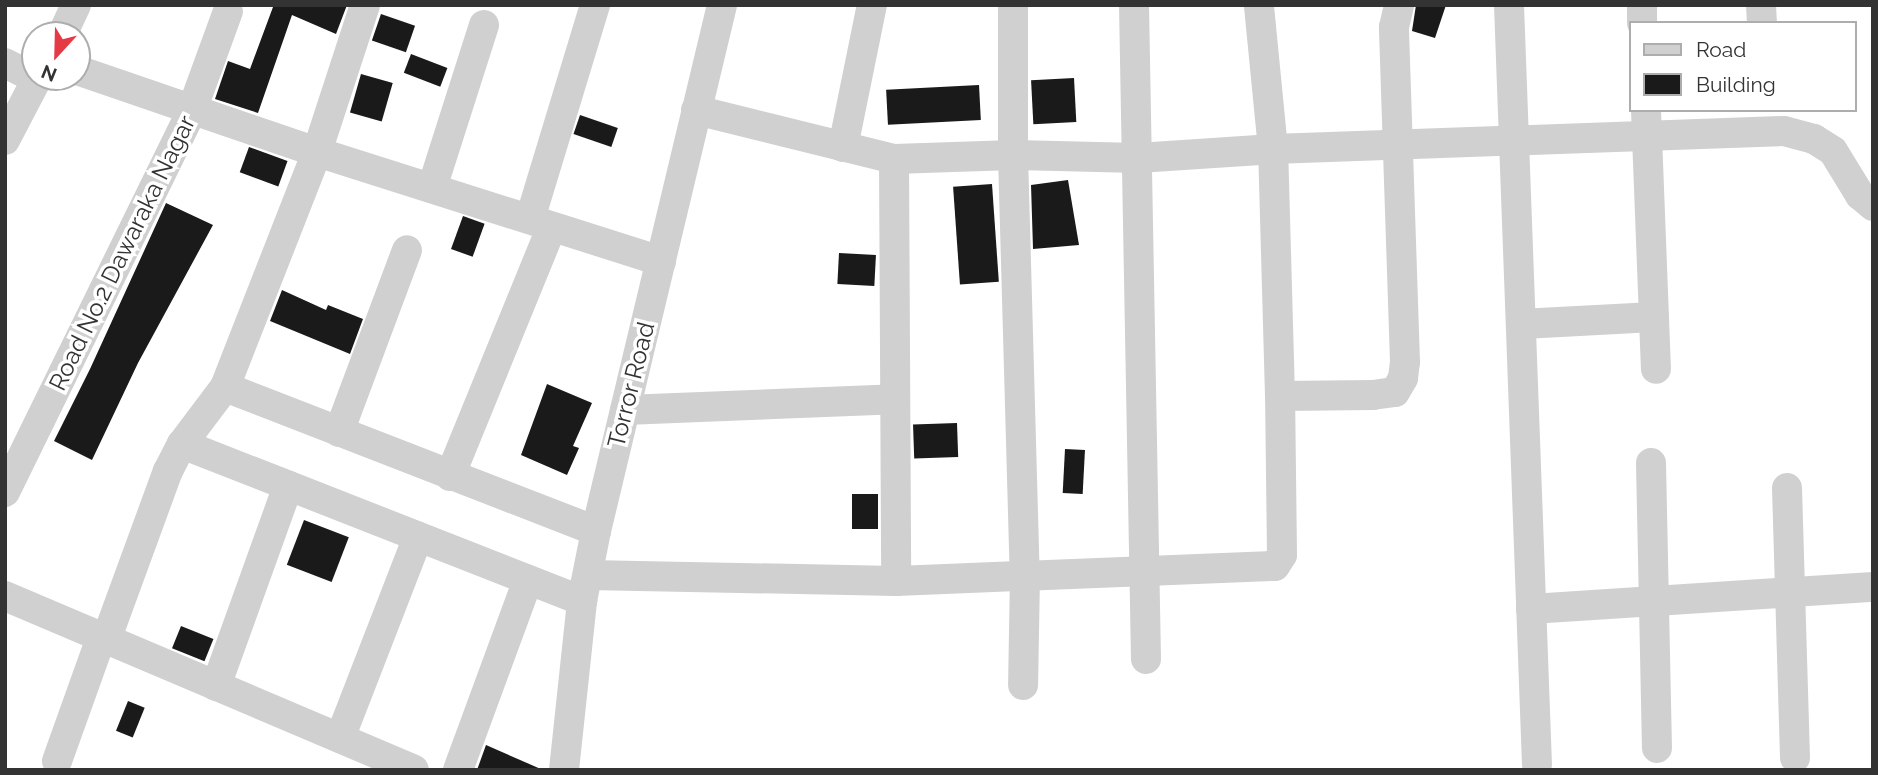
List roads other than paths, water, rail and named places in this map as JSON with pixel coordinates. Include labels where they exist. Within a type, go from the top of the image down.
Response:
[{"type":"street","points":[[69,21],[76,5]]},
{"type":"street","points":[[57,761],[168,471],[182,444],[225,387],[317,152],[365,5]]},
{"type":"street","points":[[450,476],[541,223],[595,5]]},
{"type":"street","name":"Torror Road","points":[[565,770],[585,588],[596,531],[722,5]]},
{"type":"street","points":[[843,147],[872,5]]},
{"type":"street","points":[[1013,5],[1013,155],[1026,575],[1023,685]]},
{"type":"street","points":[[1134,5],[1146,659]]},
{"type":"street","points":[[182,444],[528,580],[585,588],[896,581],[1145,570],[1268,568],[1280,561],[1280,396],[1273,149],[1259,5]]},
{"type":"street","points":[[1280,396],[1373,395],[1395,391],[1403,378],[1394,27],[1399,5]]},
{"type":"street","points":[[1509,5],[1516,141],[1536,764]]},
{"type":"street","name":"Road No.2 Dawaraka Nagar","points":[[5,492],[192,110],[228,11]]},
{"type":"street","points":[[432,188],[484,25]]},
{"type":"street","points":[[5,63],[21,70]]},
{"type":"street","points":[[91,75],[317,152],[661,261]]},
{"type":"street","points":[[5,140],[31,91]]},
{"type":"street","points":[[696,110],[894,159],[1013,155],[1138,158],[1273,149],[1399,147],[1516,141],[1647,123],[1767,121],[1784,131],[1814,139],[1833,151],[1860,195],[1873,206]]},
{"type":"street","points":[[1647,123],[1656,369]]},
{"type":"street","points":[[894,159],[896,581]]},
{"type":"street","points":[[339,432],[407,250]]},
{"type":"street","points":[[1522,324],[1654,317]]},
{"type":"street","points":[[225,387],[596,531]]},
{"type":"street","points":[[625,410],[895,398]]},
{"type":"street","points":[[1651,463],[1657,748]]},
{"type":"street","points":[[216,686],[288,486]]},
{"type":"street","points":[[1787,488],[1795,758]]},
{"type":"street","points":[[340,738],[418,537]]},
{"type":"street","points":[[458,770],[528,580]]},
{"type":"street","points":[[1531,609],[1873,587]]},
{"type":"street","points":[[5,596],[414,770]]}]
